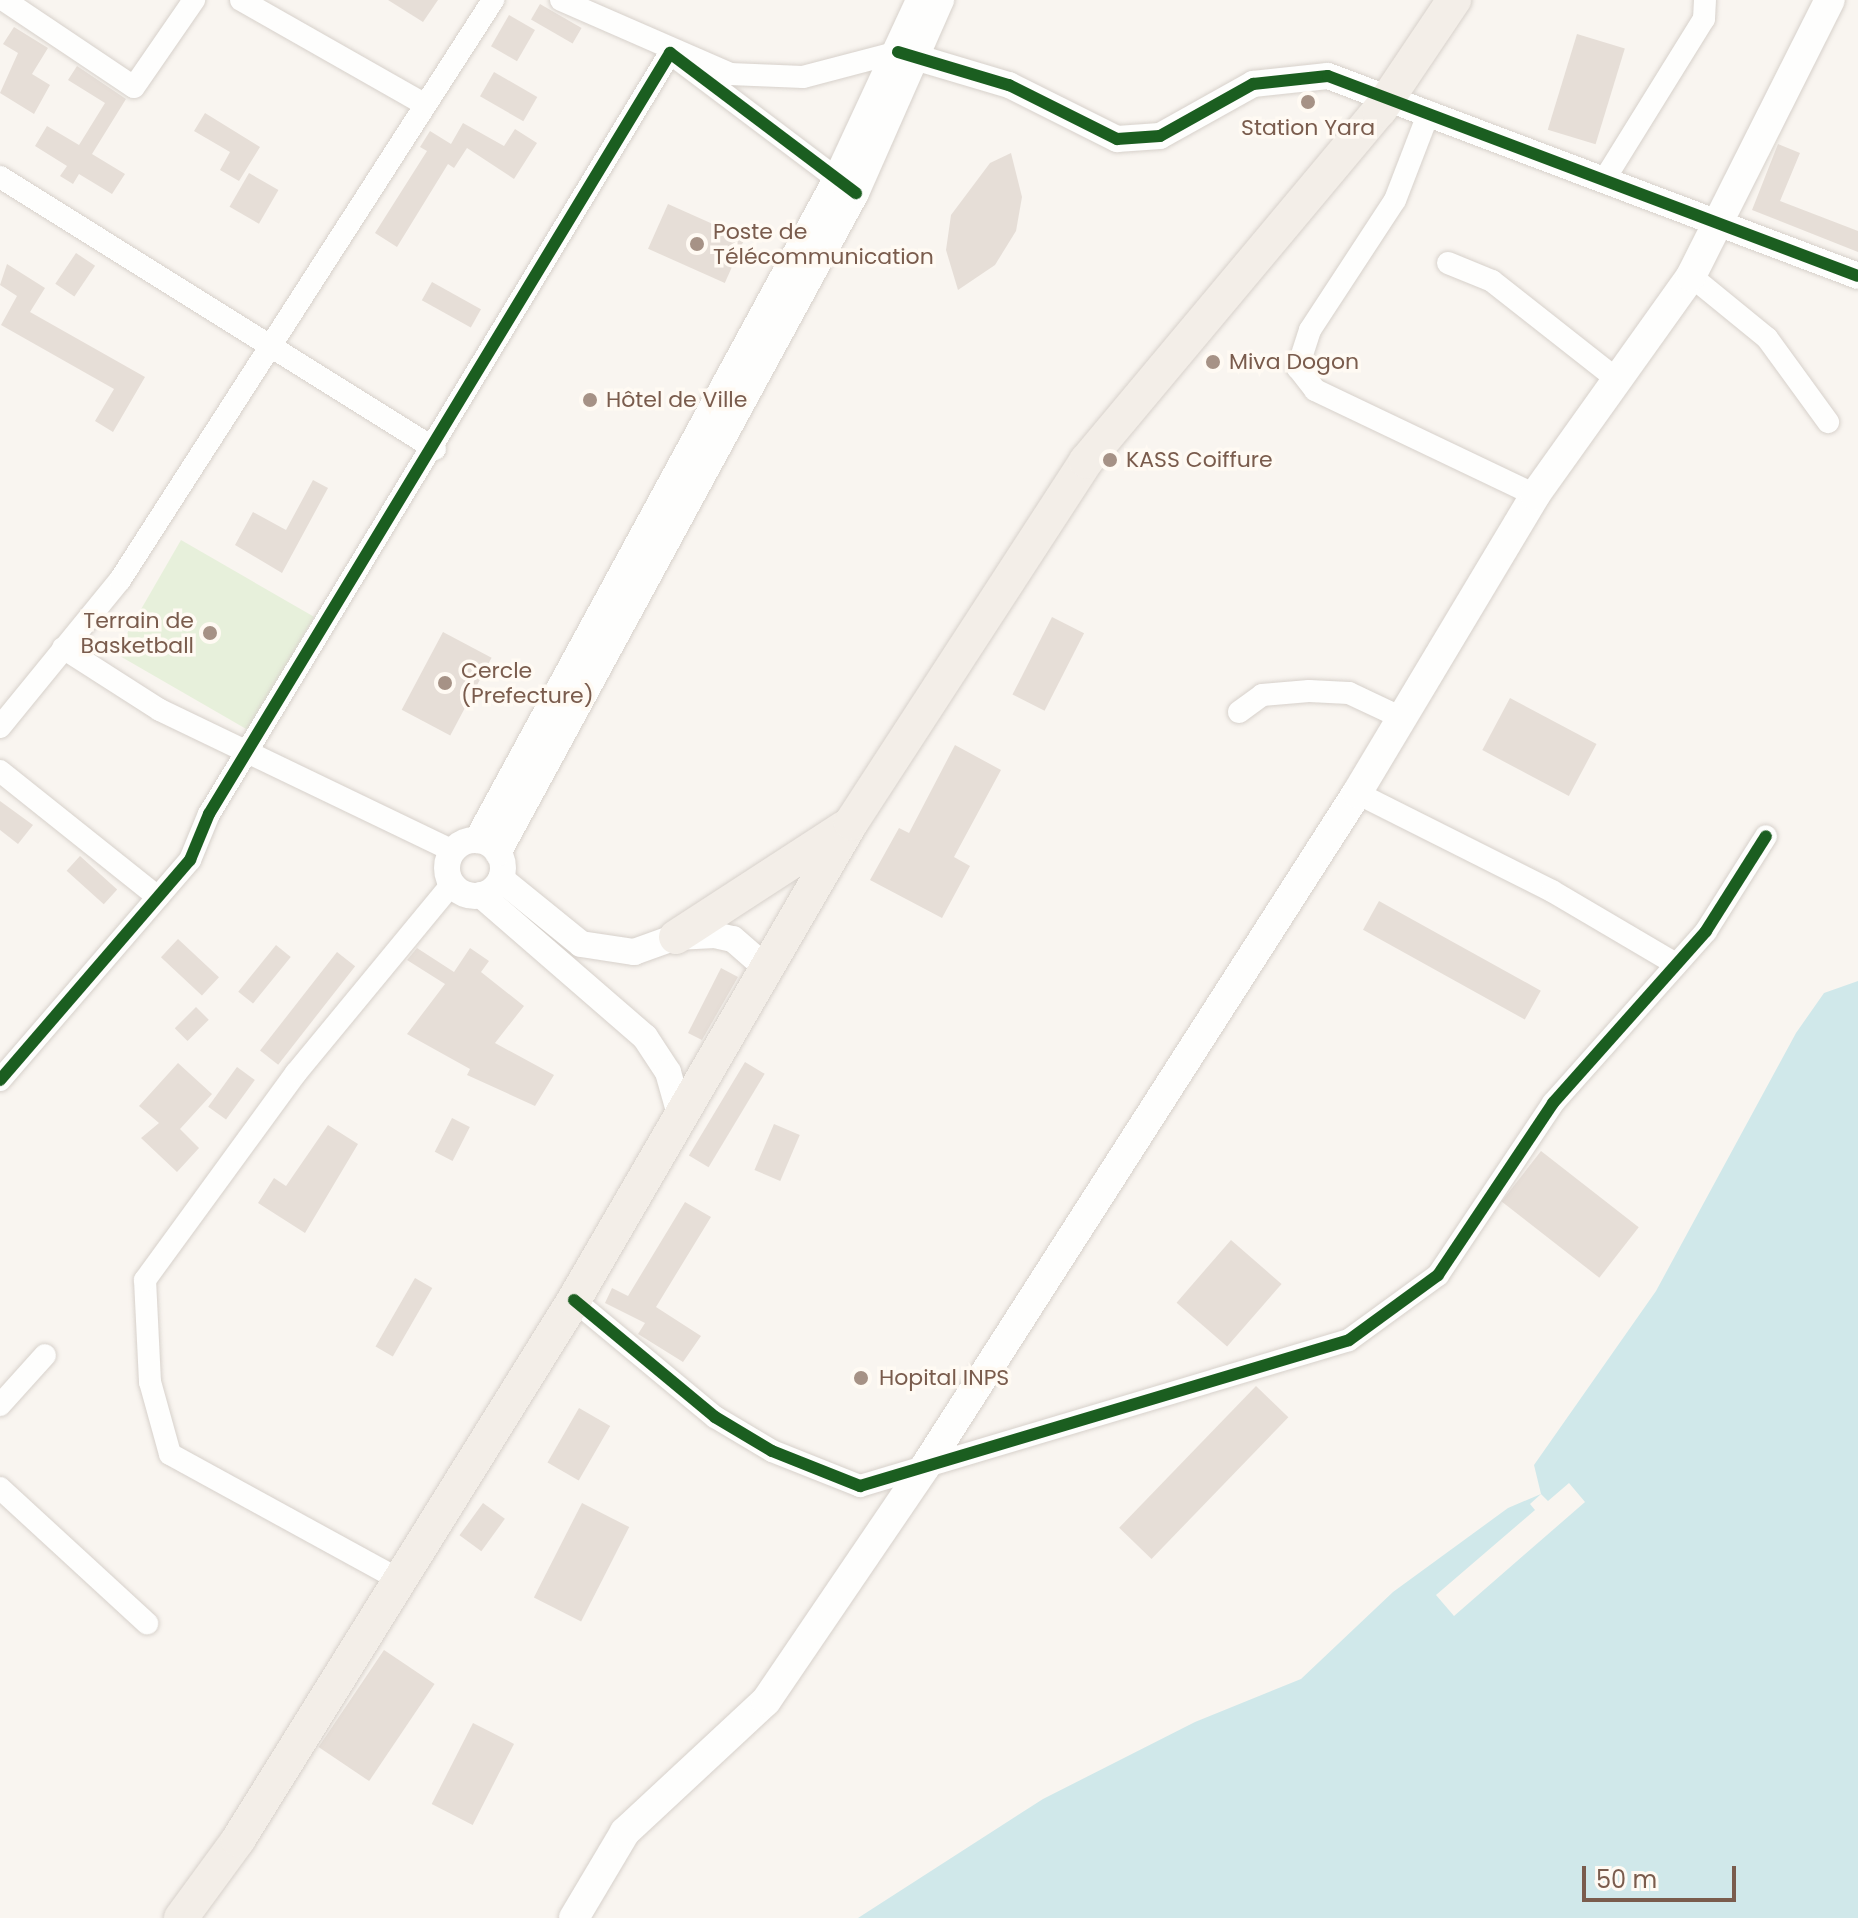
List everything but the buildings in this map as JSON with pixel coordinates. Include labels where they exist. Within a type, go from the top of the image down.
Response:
[{"type":"main road","points":[[181,1918],[400,1580],[574,1300],[851,823],[1086,461],[1390,96],[1454,0]]},
{"type":"main road","points":[[574,1918],[625,1832],[766,1701],[925,1467],[1357,793],[1535,495],[1614,377],[1691,276],[1720,226],[1830,0]]},
{"type":"main road","points":[[676,937],[851,823]]},
{"type":"street","points":[[4,0],[134,87],[194,0]]},
{"type":"street","points":[[241,0],[422,103]]},
{"type":"street","points":[[0,727],[120,580],[422,103],[493,0]]},
{"type":"street","points":[[561,0],[670,53],[767,79],[846,69],[908,55],[1009,85],[1117,139],[1160,136],[1276,78],[1328,76],[1390,96],[1720,226],[1858,276]]},
{"type":"street","points":[[908,55],[919,0]]},
{"type":"street","points":[[681,1118],[668,1072],[645,1037],[491,887],[488,846],[567,675],[659,506],[792,287],[846,186],[908,55],[941,0]]},
{"type":"street","points":[[1604,180],[1704,19],[1705,0]]},
{"type":"street","points":[[670,53],[846,186]]},
{"type":"street","points":[[0,1080],[190,860],[246,754],[435,449],[670,53]]},
{"type":"street","points":[[1429,112],[1395,200],[1310,330],[1298,368],[1315,390],[1535,495]]},
{"type":"street","points":[[0,177],[273,342],[435,449]]},
{"type":"street","points":[[1448,263],[1492,281],[1614,377]]},
{"type":"street","points":[[1691,276],[1767,338],[1828,422]]},
{"type":"street","points":[[63,648],[246,754],[453,851],[488,846],[591,687],[686,518],[792,287]]},
{"type":"street","points":[[659,506],[686,518]]},
{"type":"street","points":[[567,675],[591,687]]},
{"type":"street","points":[[1239,712],[1262,695],[1309,691],[1349,693],[1400,717]]},
{"type":"street","points":[[0,771],[158,897]]},
{"type":"street","points":[[1357,793],[1552,891],[1676,964]]},
{"type":"street","points":[[574,1300],[715,1417],[772,1451],[860,1486],[1349,1340],[1438,1275],[1553,1103],[1676,964],[1766,836]]},
{"type":"street","points":[[400,1580],[170,1454],[150,1382],[145,1280],[296,1073],[452,884],[453,851]]},
{"type":"street","points":[[452,884],[491,887],[581,944],[634,952],[676,937],[733,939],[765,967]]},
{"type":"street","points":[[0,1405],[45,1355]]},
{"type":"street","points":[[0,1488],[147,1623]]},
{"type":"green space","name":"Terrain de Basketball","points":[[181,540],[314,617],[249,730],[115,653]]},
{"type":"water","points":[[1858,981],[1858,1918],[858,1918],[1043,1799],[1195,1722],[1301,1679],[1393,1592],[1508,1508],[1541,1494],[1534,1465],[1656,1291],[1796,1033],[1824,993]]},
{"type":"pier","points":[[1569,1483],[1585,1502],[1454,1616],[1436,1595],[1535,1510],[1530,1504],[1541,1494],[1548,1501]]},
{"type":"cycle path","points":[[898,52],[1009,85],[1117,139],[1160,136],[1253,84],[1328,76],[1858,276]]},
{"type":"cycle path","points":[[0,1080],[190,860],[209,814],[670,53],[856,193]]},
{"type":"cycle path","points":[[574,1300],[715,1417],[772,1451],[860,1486],[1349,1340],[1438,1275],[1553,1103],[1706,931],[1766,836]]},
{"type":"place","name":"Station Yara","points":[[1308,102]]},
{"type":"place","name":"Poste de Télécommunication","points":[[697,244]]},
{"type":"place","name":"Miva Dogon","points":[[1213,362]]},
{"type":"place","name":"Hôtel de Ville","points":[[590,400]]},
{"type":"place","name":"KASS Coiffure","points":[[1110,460]]},
{"type":"place","name":"Terrain de Basketball","points":[[210,633]]},
{"type":"place","name":"Cercle (Prefecture)","points":[[445,683]]},
{"type":"place","name":"Hopital INPS","points":[[861,1378]]}]
